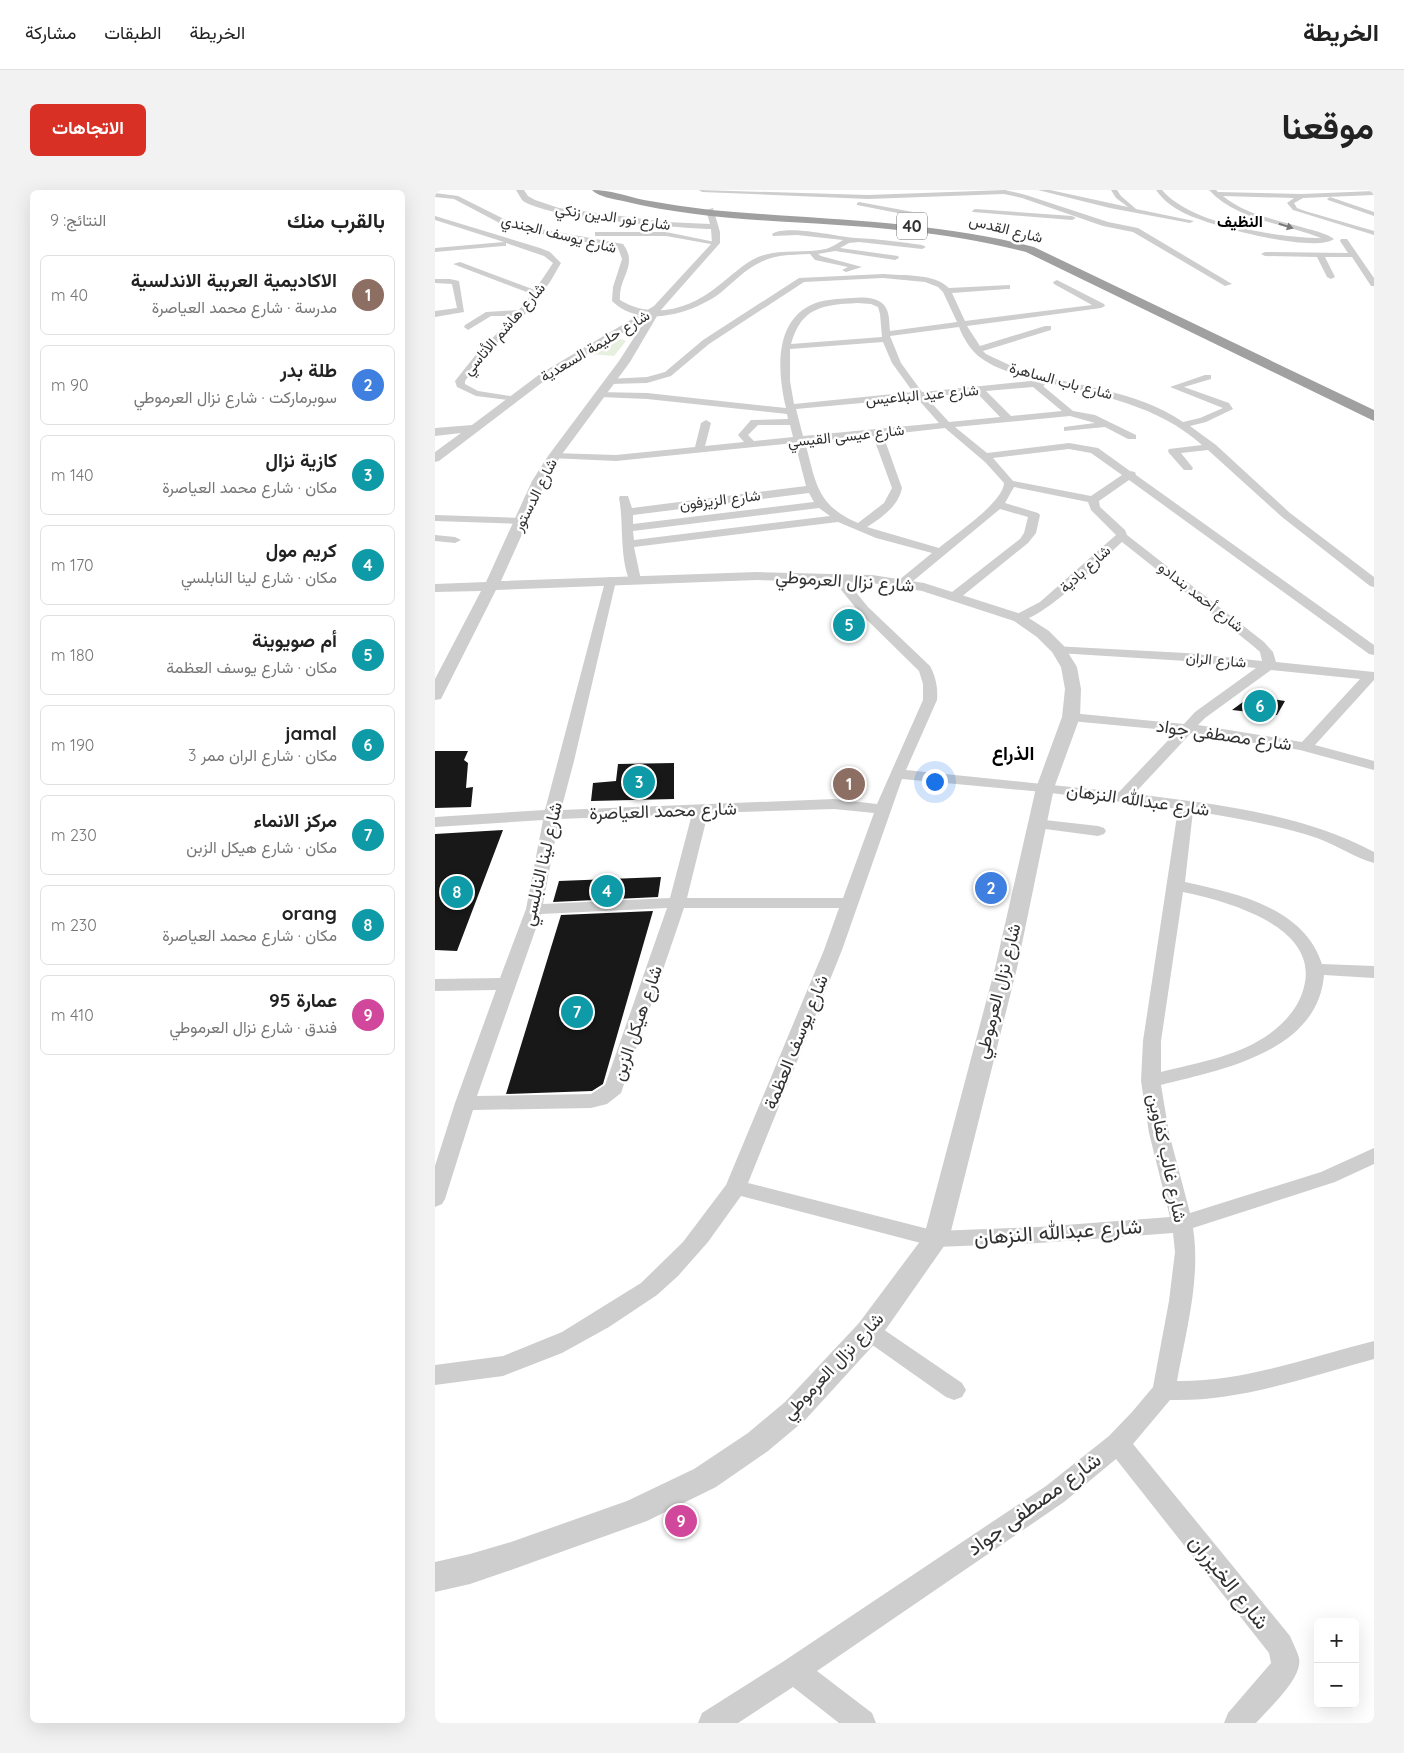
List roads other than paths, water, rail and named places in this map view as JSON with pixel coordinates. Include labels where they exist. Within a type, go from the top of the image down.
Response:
[{"type":"highway","points":[[597,190],[712,218]]},
{"type":"highway","name":"شارع القدس","points":[[610,190],[712,218],[934,228],[994,237],[1034,247],[1050,252],[1374,409]]},
{"type":"highway","name":"شارع القدس","points":[[712,218],[733,215],[935,231],[990,239],[1029,249],[1374,416]]},
{"type":"street","name":"شارع نور الدين زنكي","points":[[519,190],[531,202],[558,210],[658,224],[712,218]]},
{"type":"street","points":[[702,190],[897,197],[1005,192]]},
{"type":"street","points":[[991,190],[1024,196],[1106,224],[1135,230],[1228,284]]},
{"type":"street","points":[[1024,196],[1041,190],[1190,221]]},
{"type":"street","points":[[1114,190],[1118,197],[1135,210]]},
{"type":"street","points":[[1159,190],[1161,196],[1166,201],[1191,213],[1243,231],[1273,236],[1354,241]]},
{"type":"street","points":[[1214,192],[1242,210],[1274,222],[1329,238],[1327,240]]},
{"type":"street","points":[[1214,192],[1302,196],[1374,193]]},
{"type":"street","name":"شارع يوسف الجندي","points":[[435,195],[453,196],[512,226],[599,241],[622,248],[625,262],[615,293],[616,301],[631,309],[653,312]]},
{"type":"street","points":[[1320,195],[1374,214]]},
{"type":"street","points":[[835,196],[863,206],[913,214]]},
{"type":"street","points":[[1302,196],[1291,201],[1290,205],[1303,212],[1374,233]]},
{"type":"street","points":[[1354,207],[1374,208]]},
{"type":"street","points":[[1225,211],[1242,210]]},
{"type":"street","points":[[975,211],[1091,218]]},
{"type":"street","points":[[1191,213],[1208,212]]},
{"type":"street","name":"شارع هاشم الأتاسي","points":[[435,218],[547,254],[557,263],[547,280],[510,326],[481,354],[460,381],[460,385],[470,391],[513,399]]},
{"type":"street","points":[[543,232],[666,234],[716,243],[717,237],[712,218]]},
{"type":"street","points":[[776,234],[801,234],[922,247]]},
{"type":"street","points":[[465,239],[469,248]]},
{"type":"street","points":[[827,251],[844,242],[863,240]]},
{"type":"street","points":[[1344,241],[1371,275],[1374,283]]},
{"type":"street","points":[[435,250],[513,243]]},
{"type":"street","name":"شارع حليمة السعدية","points":[[438,451],[575,356],[653,312],[716,243]]},
{"type":"street","points":[[813,250],[818,258],[857,267]]},
{"type":"street","points":[[653,312],[674,312],[691,306],[716,292],[741,270],[764,258],[792,251],[845,250],[895,258],[845,271],[847,289]]},
{"type":"street","points":[[1265,254],[1354,255]]},
{"type":"street","points":[[1320,255],[1331,277]]},
{"type":"street","points":[[457,264],[535,293]]},
{"type":"street","points":[[940,552],[860,527],[841,518],[822,504],[812,489],[794,423],[784,374],[783,358],[790,331],[807,309],[824,303],[847,289],[915,278],[934,282],[947,291],[1007,287]]},
{"type":"street","points":[[610,381],[647,380],[664,376],[706,342],[797,282],[807,279],[847,289],[881,305],[884,310],[886,337],[895,360],[920,395],[947,426],[985,456],[1009,483],[1093,500],[1131,474]]},
{"type":"street","points":[[435,281],[456,283],[461,310],[435,314]]},
{"type":"street","points":[[787,347],[886,337],[962,324],[1101,306],[1057,282]]},
{"type":"street","name":"شارع باب الساهرة","points":[[947,291],[976,349],[987,359],[1021,373],[1135,402],[1168,416],[1212,448],[1286,515],[1374,583]]},
{"type":"street","name":"شارع الدستور","points":[[435,695],[491,586],[554,456],[627,358],[642,335],[653,312]]},
{"type":"street","points":[[468,327],[489,314],[519,313]]},
{"type":"street","points":[[976,349],[1047,328]]},
{"type":"street","points":[[613,334],[642,335]]},
{"type":"street","points":[[575,356],[627,358]]},
{"type":"street","points":[[1182,425],[1203,420],[1229,410],[1226,405],[1175,387],[1208,377]]},
{"type":"street","name":"شارع عيد البلاعيس","points":[[600,394],[647,396],[792,409],[1053,382]]},
{"type":"street","points":[[1035,384],[1070,414]]},
{"type":"street","points":[[979,390],[1008,420]]},
{"type":"street","points":[[849,402],[858,414]]},
{"type":"street","name":"شارع عيسى القيسي","points":[[554,456],[616,458],[1070,414],[1092,417],[1132,437]]},
{"type":"street","points":[[746,446],[749,442],[743,435],[755,422],[794,423]]},
{"type":"street","points":[[699,450],[706,424]]},
{"type":"street","points":[[1068,429],[1109,424]]},
{"type":"street","points":[[435,432],[473,428]]},
{"type":"street","points":[[860,527],[886,507],[896,494],[897,488],[877,432]]},
{"type":"street","points":[[985,456],[1078,446],[1094,450],[1131,474],[1374,650]]},
{"type":"street","points":[[1188,468],[1173,452],[1212,448]]},
{"type":"street","points":[[903,583],[998,505],[1009,490],[1009,483]]},
{"type":"street","name":"شارع الزيزفون","points":[[627,512],[812,489]]},
{"type":"street","points":[[624,498],[635,580]]},
{"type":"street","name":"شارع بادية","points":[[1019,618],[1044,605],[1122,536],[1121,532],[1095,508],[1093,500]]},
{"type":"street","points":[[628,528],[822,504]]},
{"type":"street","points":[[956,596],[1024,541],[1030,533],[1033,515],[998,505]]},
{"type":"street","points":[[435,518],[521,521]]},
{"type":"street","points":[[629,544],[841,518]]},
{"type":"street","name":"شارع أحمد بندادو","points":[[1122,536],[1257,642],[1268,654],[1269,666]]},
{"type":"street","points":[[435,538],[455,540]]},
{"type":"street","name":"شارع نزال العرموطي","points":[[435,588],[757,576],[837,577],[903,583],[956,596],[1019,618],[1043,634],[1058,649],[1069,667],[1073,689],[1071,717],[1045,788],[1006,968],[936,1239],[869,1331],[795,1411],[758,1442],[705,1478],[636,1511],[561,1539],[470,1569],[435,1577]]},
{"type":"street","name":"شارع يوسف العظمة","points":[[435,1375],[501,1366],[532,1356],[566,1341],[616,1312],[658,1283],[714,1222],[736,1187],[833,950],[892,782],[930,700],[930,681],[920,664],[864,610],[837,577]]},
{"type":"street","name":"شارع لينا النابلسي","points":[[435,1198],[465,1103],[534,909],[552,814],[567,761],[610,581]]},
{"type":"street","name":"شارع الران","points":[[1058,649],[1186,657],[1372,676]]},
{"type":"street","points":[[1123,796],[1186,728],[1209,708],[1269,666]]},
{"type":"street","points":[[1306,747],[1372,676]]},
{"type":"street","name":"شارع مصطفى جواد","points":[[1071,717],[1186,728],[1269,739],[1374,766]]},
{"type":"street","name":"شارع عبدالله النزهان","points":[[892,782],[1045,788],[1123,796],[1260,818],[1293,826],[1332,839],[1374,858]]},
{"type":"street","name":"شارع محمد العياصرة","points":[[834,804],[892,782]]},
{"type":"street","name":"شارع محمد العياصرة","points":[[435,822],[462,818],[834,804],[882,809]]},
{"type":"street","name":"شارع غالب كفاوين","points":[[1164,1390],[1186,1252],[1182,1224],[1159,1134],[1151,1081],[1152,1041],[1186,806]]},
{"type":"street","name":"شارع هيكل الزبن","points":[[465,1103],[591,1101],[600,1099],[614,1088],[677,904],[701,810]]},
{"type":"street","name":"شارع محمد العياصرة","points":[[435,815],[462,818]]},
{"type":"street","points":[[1036,824],[1098,831]]},
{"type":"street","points":[[1151,1081],[1226,1061],[1257,1050],[1288,1027],[1304,1010],[1315,984],[1316,969],[1305,947],[1289,927],[1278,919],[1234,898],[1176,885]]},
{"type":"street","points":[[534,909],[677,904],[849,903]]},
{"type":"street","points":[[1316,969],[1374,972]]},
{"type":"street","points":[[435,985],[507,984]]},
{"type":"street","name":"شارع عبدالله النزهان","points":[[736,1187],[936,1239],[1039,1235],[1182,1224],[1327,1177],[1374,1155]]},
{"type":"street","points":[[869,1331],[954,1390]]},
{"type":"street","points":[[1164,1390],[1199,1391],[1238,1386],[1374,1350]]},
{"type":"street","name":"شارع مصطفى جواد","points":[[712,1723],[794,1671],[1055,1494],[1118,1443],[1141,1420],[1164,1390]]},
{"type":"street","name":"شارع الخيزران","points":[[1118,1443],[1280,1645],[1285,1658],[1285,1668],[1238,1723]]},
{"type":"street","points":[[794,1671],[862,1723]]},
{"type":"place","name":"أم صويوينة","points":[[849,625]]},
{"type":"place","name":"jamal","points":[[1260,706]]},
{"type":"place","name":"كازية نزال","points":[[639,782]]},
{"type":"place","name":"الاكاديمية العربية الاندلسية","points":[[849,784]]},
{"type":"place","name":"طلة بدر","points":[[991,888]]},
{"type":"place","name":"كريم مول","points":[[607,891]]},
{"type":"place","name":"orang","points":[[457,892]]},
{"type":"place","name":"مركز الانماء","points":[[577,1012]]},
{"type":"place","name":"عمارة 95","points":[[681,1521]]},
{"type":"district","name":"النظيف","points":[[1240,221]]},
{"type":"district","name":"الذراع","points":[[1013,753]]}]
